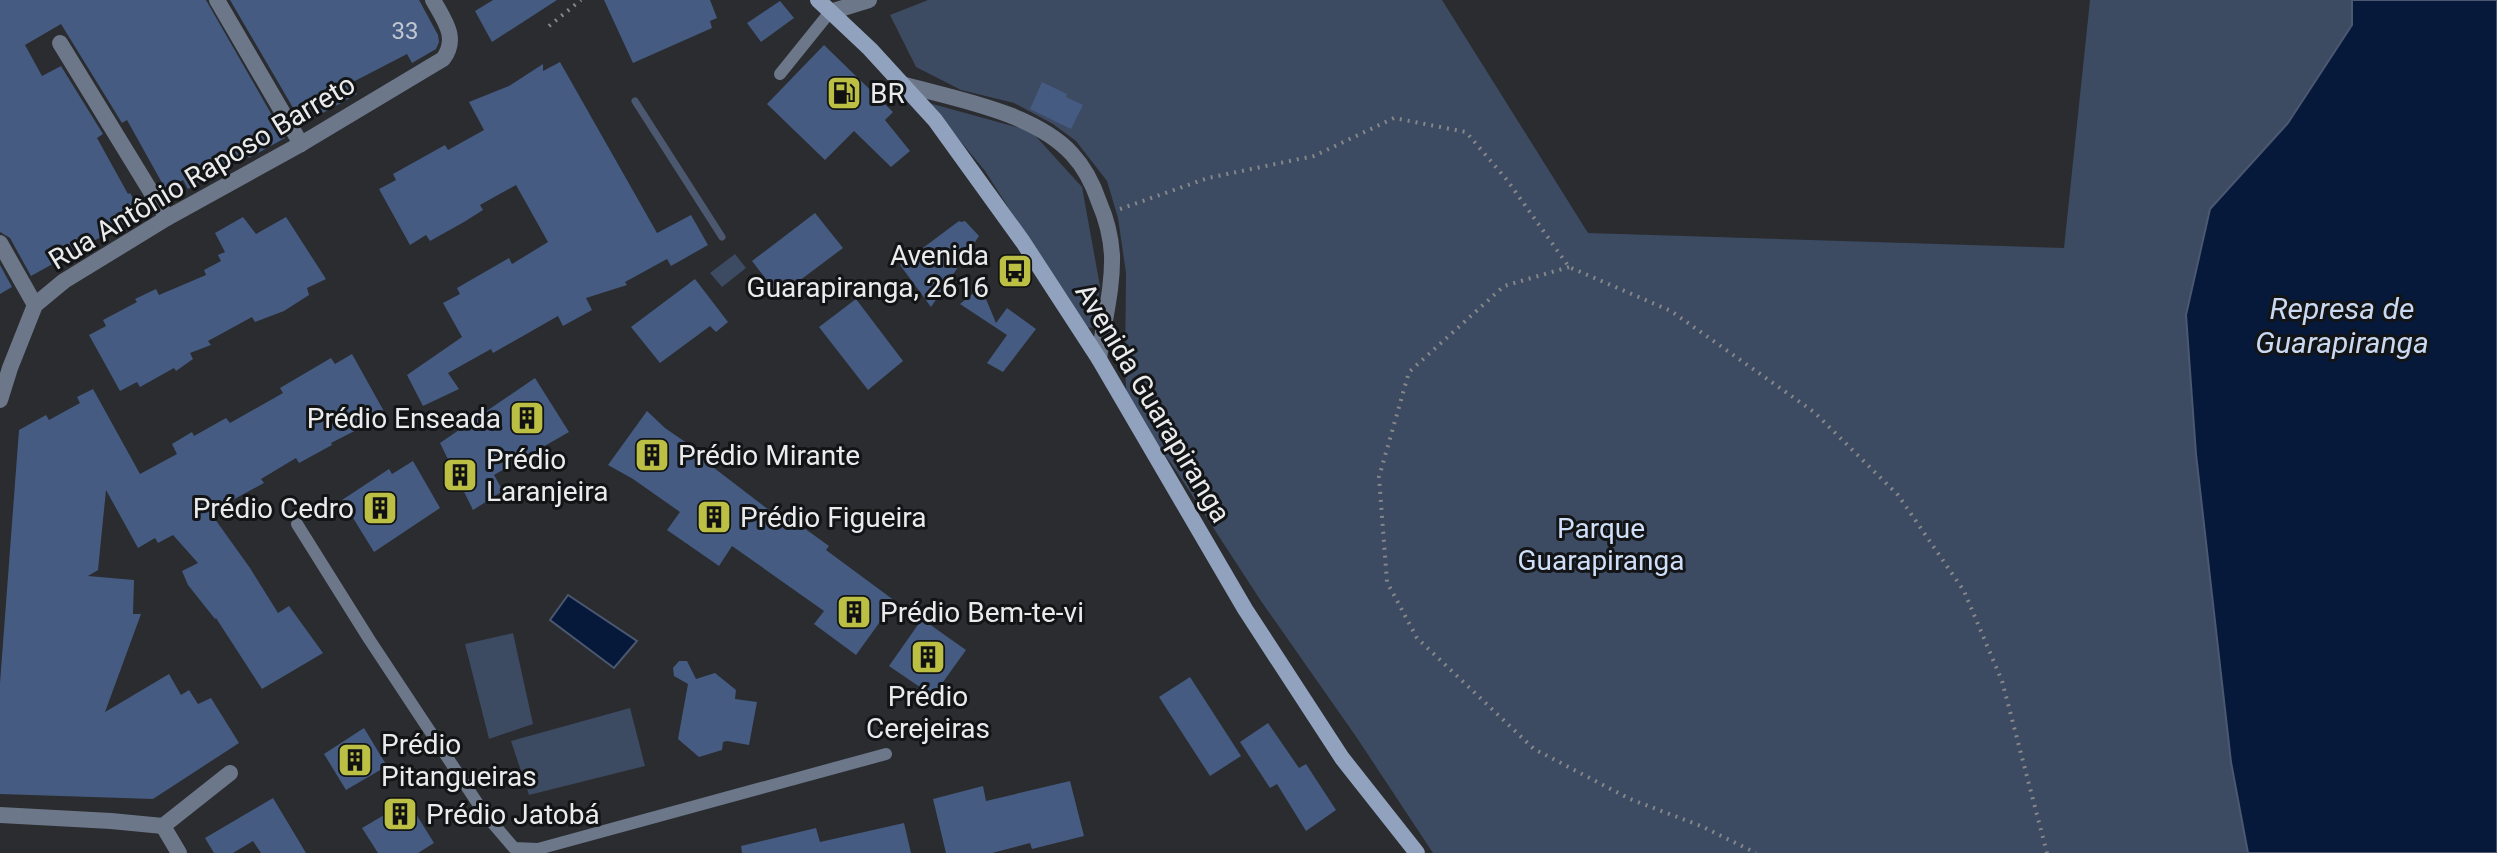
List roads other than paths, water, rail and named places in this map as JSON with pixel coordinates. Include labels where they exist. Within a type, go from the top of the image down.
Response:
[{"type":"main road","name":"Avenida Guarapiranga","points":[[824,6],[905,85],[935,120],[972,178],[1065,304],[1245,609],[1342,758],[1417,853]]},
{"type":"street","points":[[217,0],[301,144]]},
{"type":"street","name":"Rua Antônio Raposo Barreto","points":[[0,400],[35,305],[64,281],[443,59],[449,51],[450,32],[433,0]]},
{"type":"street","points":[[824,6],[869,0]]},
{"type":"street","points":[[60,43],[167,218]]},
{"type":"street","points":[[905,85],[1020,120],[1052,137],[1072,154],[1091,179],[1104,214],[1112,254],[1110,295],[1099,359]]},
{"type":"street","points":[[0,243],[35,305]]},
{"type":"street","points":[[0,815],[163,826],[230,773]]},
{"type":"street","points":[[163,826],[179,853]]},
{"type":"lane","points":[[780,74],[824,6]]},
{"type":"lane","points":[[297,524],[484,813],[514,848],[538,849],[886,754]]},
{"type":"water","name":"Represa de Guarapiranga","points":[[2352,0],[2497,0],[2497,853],[2248,853],[2231,762],[2196,454],[2186,315],[2210,209],[2288,123],[2352,25]]},
{"type":"water","points":[[568,595],[637,641],[614,668],[550,620]]},
{"type":"waterway","points":[[635,101],[722,237]]},
{"type":"place","name":"BR","points":[[844,93]]},
{"type":"place","name":"Avenida Guarapiranga, 2616","points":[[1015,271]]},
{"type":"place","name":"Prédio Enseada","points":[[527,418]]},
{"type":"place","name":"Prédio Mirante","points":[[652,455]]},
{"type":"place","name":"Prédio Laranjeira","points":[[460,475]]},
{"type":"place","name":"Prédio Cedro","points":[[380,508]]},
{"type":"place","name":"Prédio Figueira","points":[[714,517]]},
{"type":"place","name":"Prédio Bem-te-vi","points":[[854,612]]},
{"type":"place","name":"Prédio Cerejeiras","points":[[928,657]]},
{"type":"place","name":"Prédio Pitangueiras","points":[[355,760]]},
{"type":"place","name":"Prédio Jatobá","points":[[400,814]]},
{"type":"park label","name":"Parque Guarapiranga","points":[[1601,544]]}]
